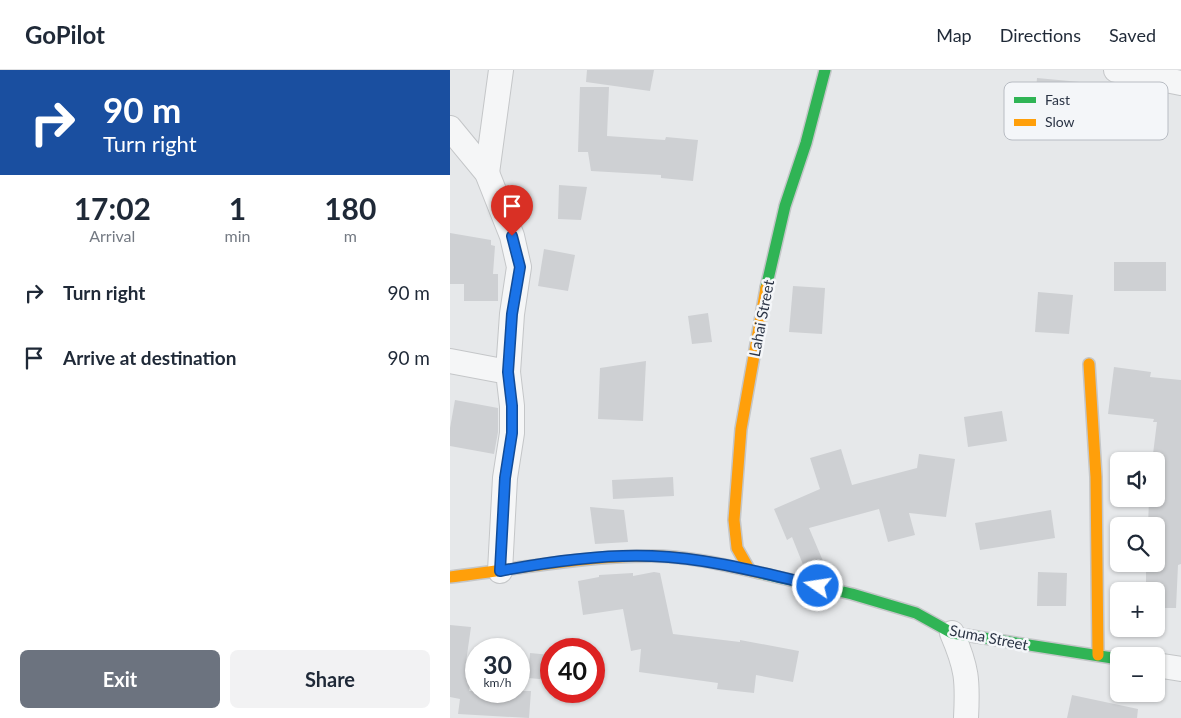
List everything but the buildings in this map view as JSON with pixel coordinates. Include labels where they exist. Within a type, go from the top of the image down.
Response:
[{"type":"street","points":[[487,173],[501,70]]},
{"type":"street","name":"Lahai Street","points":[[749,569],[737,548],[734,520],[741,428],[772,262],[785,206],[806,143],[825,70]]},
{"type":"street","points":[[1116,70],[1181,83]]},
{"type":"street","points":[[450,128],[487,173],[512,236],[520,267],[512,314],[508,372],[512,406],[512,433],[505,478],[500,571]]},
{"type":"street","points":[[450,361],[508,372]]},
{"type":"street","points":[[1089,364],[1096,477],[1098,656]]},
{"type":"street","name":"Suma Street","points":[[450,577],[500,571],[548,562],[652,556],[749,569],[852,594],[916,613],[952,633],[1110,658]]},
{"type":"street","points":[[952,633],[965,664],[968,691],[966,718]]},
{"type":"street","points":[[1165,666],[1181,669]]},
{"type":"traffic: fast","points":[[766,288],[785,206],[806,143],[825,70]]},
{"type":"traffic: fast","points":[[760,573],[852,594],[916,613],[952,633],[1110,658]]},
{"type":"traffic: slow","points":[[749,569],[737,548],[734,520],[741,429],[766,288]]},
{"type":"traffic: slow","points":[[1089,364],[1096,477],[1098,655]]},
{"type":"traffic: slow","points":[[450,577],[600,558],[651,556],[692,559],[760,573]]},
{"type":"route","points":[[512,236],[520,267],[512,314],[508,372],[512,406],[512,433],[505,478],[500,571],[548,562],[652,556],[749,569],[818,586]]}]
